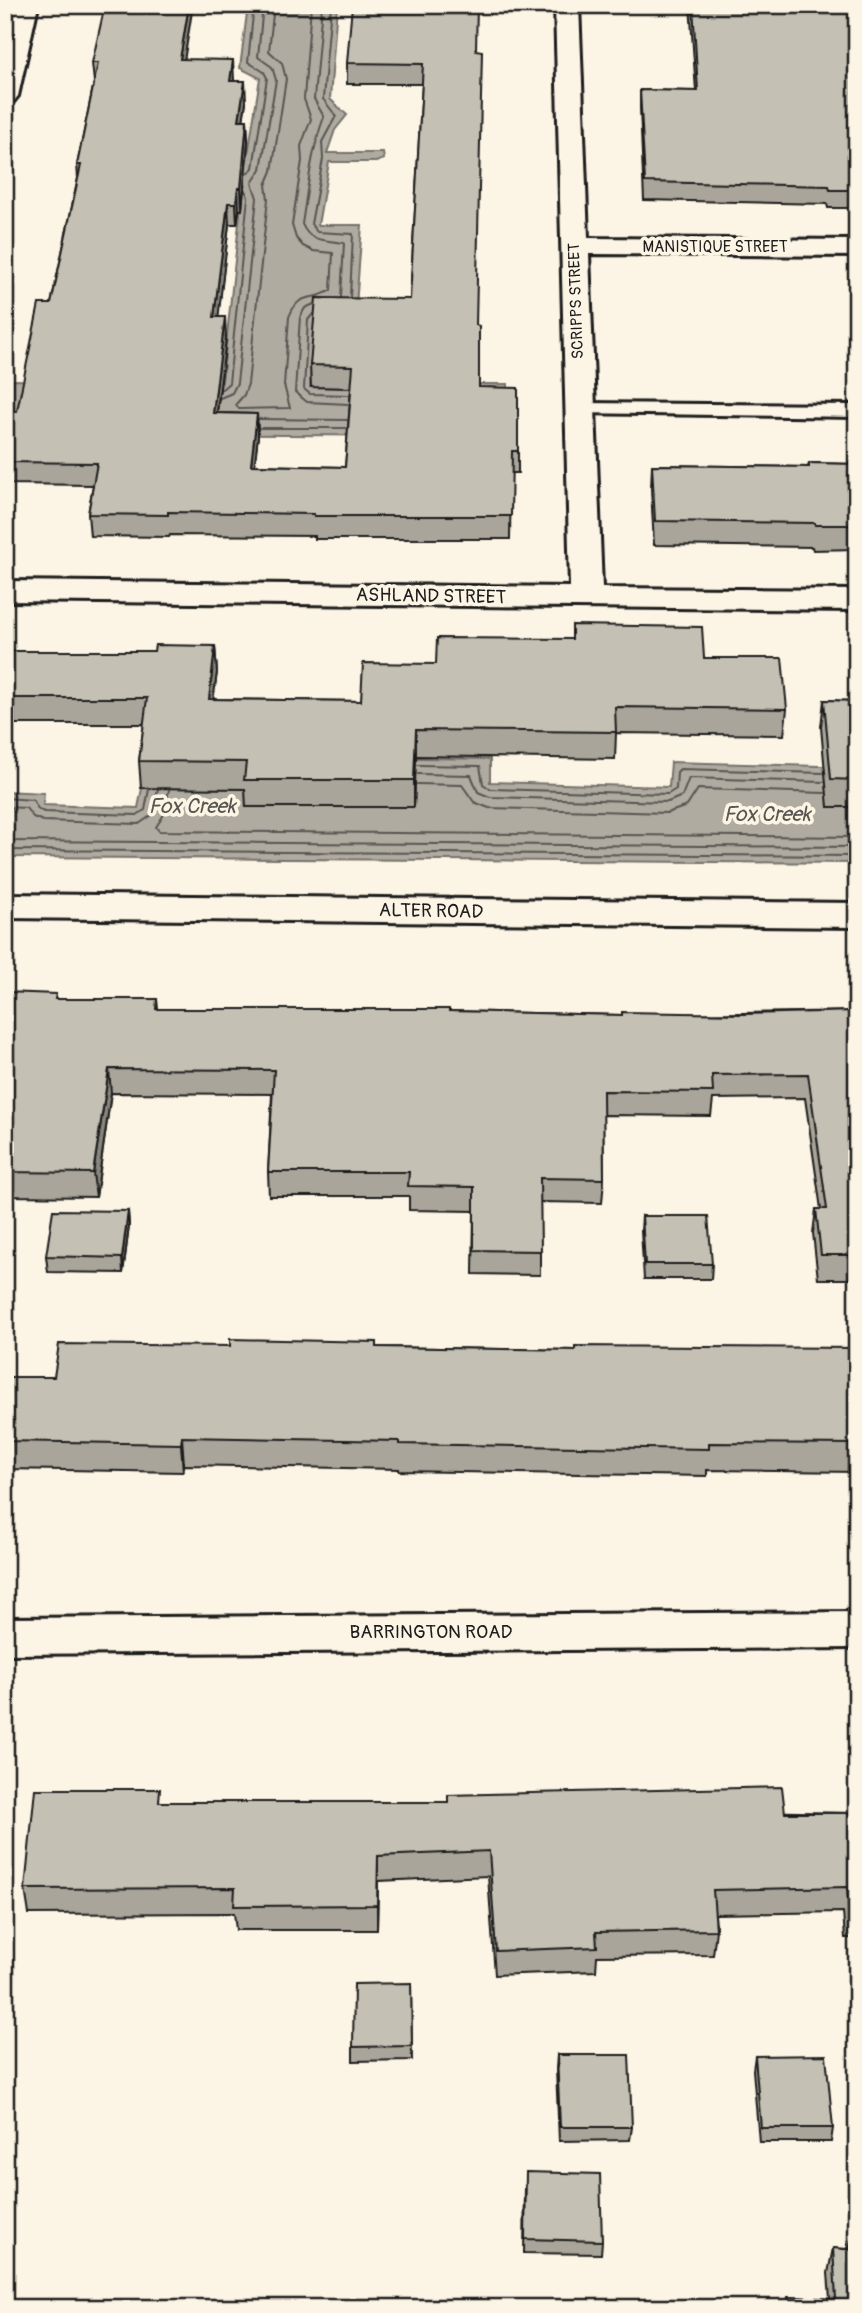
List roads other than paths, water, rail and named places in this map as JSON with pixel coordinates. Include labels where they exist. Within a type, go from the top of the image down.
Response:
[{"type":"street","points":[[5,96],[26,5]]},
{"type":"street","name":"SCRIPPS STREET","points":[[567,5],[586,597]]},
{"type":"street","name":"MANISTIQUE STREET","points":[[574,246],[857,248]]},
{"type":"street","name":"ASHLAND STREET","points":[[5,591],[857,600]]},
{"type":"street","name":"ALTER ROAD","points":[[5,906],[857,915]]},
{"type":"street","name":"BARRINGTON ROAD","points":[[5,1636],[857,1630]]},
{"type":"lane","points":[[580,409],[857,411]]},
{"type":"water","points":[[248,5],[337,5],[330,99],[347,115],[335,130],[327,153],[383,153],[384,159],[376,162],[329,162],[318,225],[362,225],[355,320],[315,320],[310,387],[389,388],[390,384],[508,384],[506,409],[449,436],[5,433],[5,380],[222,382],[242,195],[230,167],[246,167],[260,78],[240,68]]},
{"type":"water","name":"Fox Creek","points":[[149,754],[490,759],[490,782],[669,787],[671,762],[857,767],[857,863],[5,857],[5,791],[44,793],[43,805],[138,808]]}]
